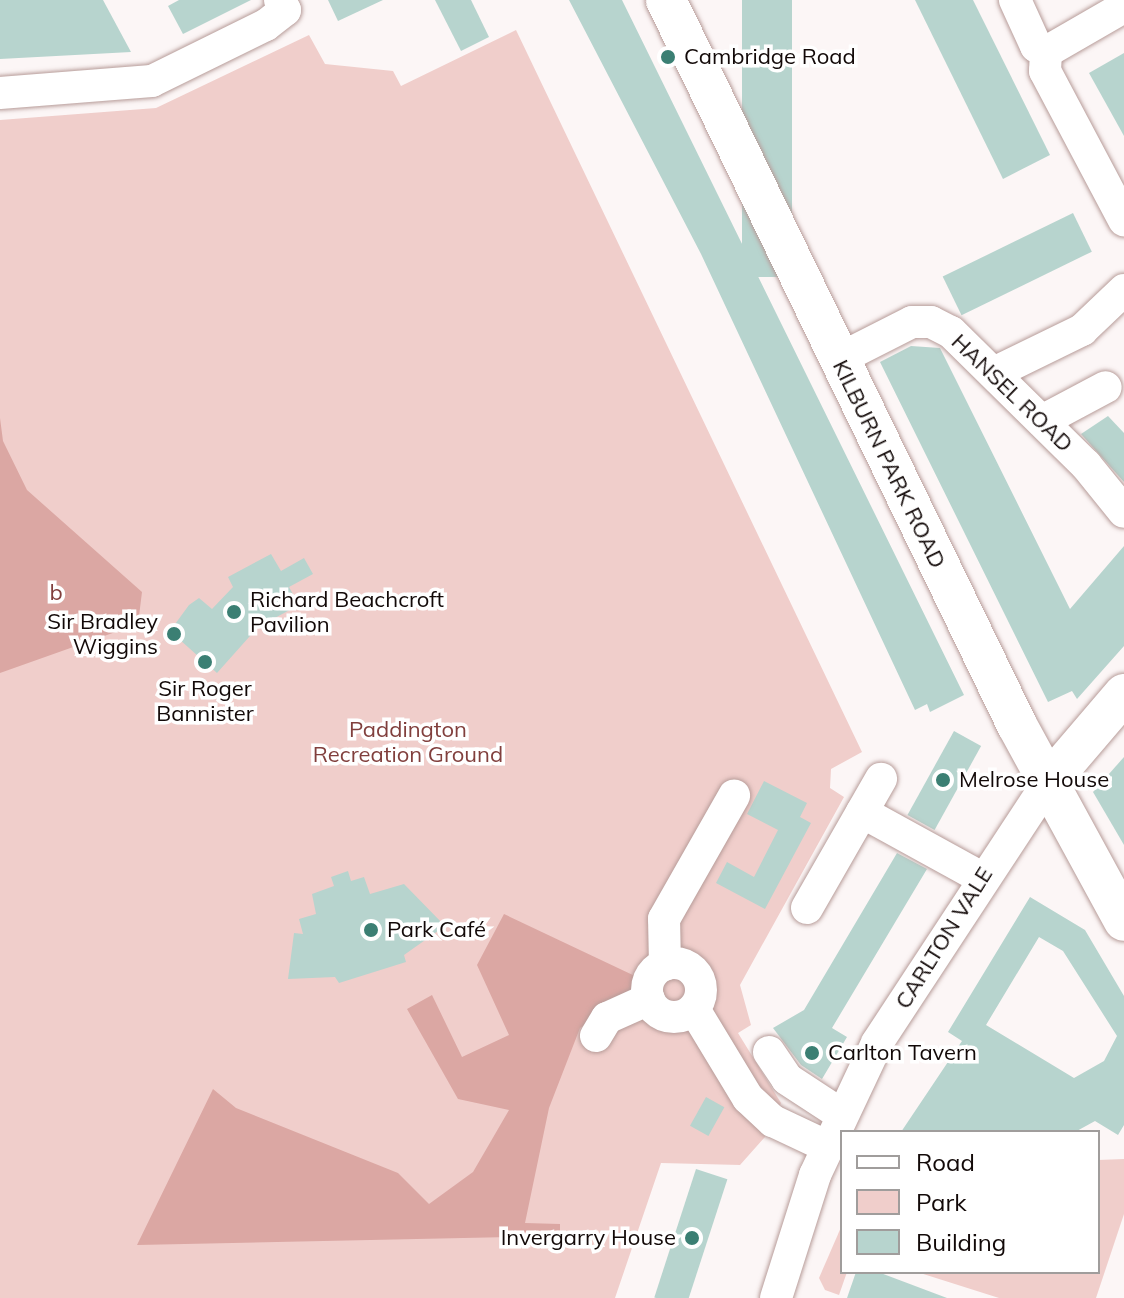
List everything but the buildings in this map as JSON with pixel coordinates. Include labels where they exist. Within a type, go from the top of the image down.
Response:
[{"type":"main road","name":"KILBURN PARK ROAD","points":[[666,0],[837,360],[1048,783],[1124,921]]},
{"type":"main road","name":"CARLTON VALE","points":[[1048,783],[1124,694]]},
{"type":"street","points":[[1015,0],[1036,46],[1046,52]]},
{"type":"street","points":[[0,93],[152,81],[283,5]]},
{"type":"street","points":[[1046,52],[1124,7]]},
{"type":"street","points":[[1046,52],[1045,71],[1124,220]]},
{"type":"street","points":[[1005,383],[1082,330],[1124,290]]},
{"type":"street","name":"HANSEL ROAD","points":[[837,360],[912,322],[931,322],[1005,383],[1124,512]]},
{"type":"street","points":[[1042,421],[1106,387]]},
{"type":"street","points":[[807,908],[881,779]]},
{"type":"street","name":"CARLTON VALE","points":[[783,1296],[828,1147],[877,1043],[982,878],[1048,783]]},
{"type":"street","points":[[665,965],[664,919],[734,796]]},
{"type":"street","points":[[862,812],[982,878]]},
{"type":"street","points":[[694,1009],[668,1016],[649,999],[649,981],[665,965],[681,964],[695,972],[701,986],[694,1009],[748,1098],[773,1121],[828,1147]]},
{"type":"street","points":[[596,1036],[607,1018],[649,999]]},
{"type":"street","points":[[769,1052],[787,1079],[842,1115]]},
{"type":"green space","name":"Paddington Recreation Ground","points":[[516,30],[862,752],[831,769],[830,788],[844,797],[740,985],[751,1025],[738,1033],[781,1103],[765,1137],[740,1165],[661,1163],[615,1298],[0,1298],[0,120],[156,108],[309,35],[325,64],[393,71],[401,86]]},
{"type":"green space","name":"b","points":[[0,418],[3,441],[27,490],[142,592],[138,624],[0,673]]},
{"type":"green space","points":[[504,914],[637,977],[628,996],[580,1028],[549,1108],[525,1223],[560,1224],[560,1236],[137,1245],[213,1089],[236,1108],[398,1173],[429,1204],[473,1172],[509,1110],[458,1099],[407,1009],[432,995],[462,1057],[509,1035],[477,965]]},
{"type":"green space","points":[[1124,1159],[1124,1214],[1096,1298],[999,1298],[923,1274],[1100,1274],[1100,1160]]},
{"type":"green space","points":[[840,1230],[840,1274],[846,1274],[839,1295],[825,1290],[819,1278]]},
{"type":"place","name":"Cambridge Road","points":[[668,57]]},
{"type":"place","name":"Richard Beachcroft Pavilion","points":[[234,612]]},
{"type":"place","name":"Sir Bradley Wiggins","points":[[174,634]]},
{"type":"place","name":"Sir Roger Bannister","points":[[205,662]]},
{"type":"place","name":"Melrose House","points":[[943,780]]},
{"type":"place","name":"Park Café","points":[[371,930]]},
{"type":"place","name":"Carlton Tavern","points":[[812,1053]]},
{"type":"place","name":"Invergarry House","points":[[692,1238]]}]
